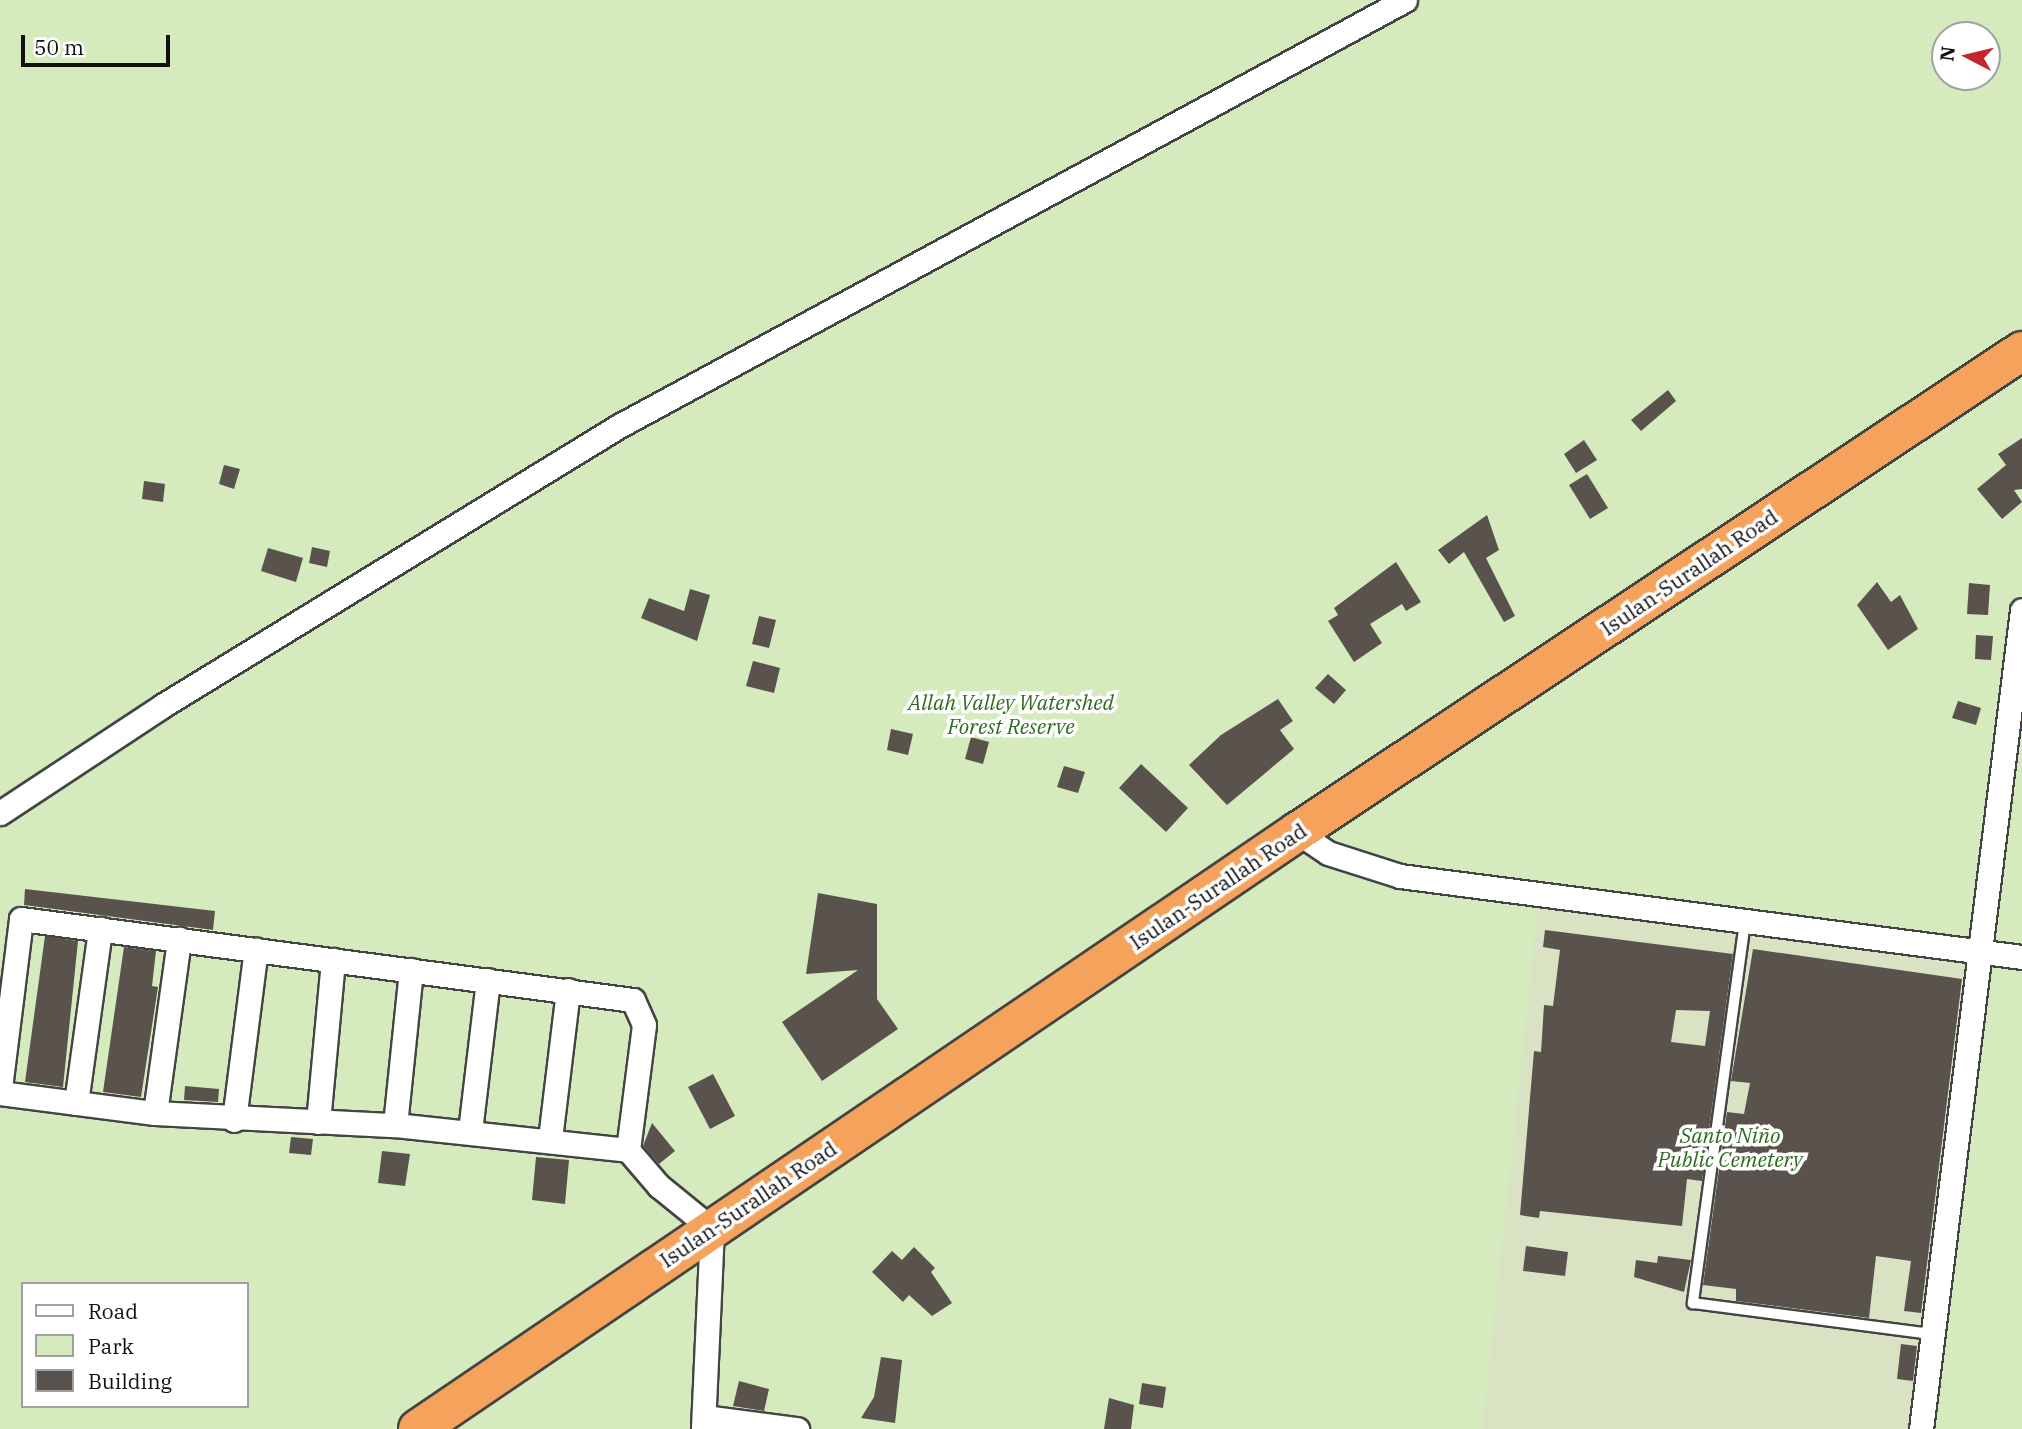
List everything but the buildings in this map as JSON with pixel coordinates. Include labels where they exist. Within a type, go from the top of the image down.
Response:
[{"type":"highway","name":"Isulan-Surallah Road","points":[[418,1429],[1297,832],[2022,351]]},
{"type":"street","points":[[0,813],[162,706],[619,426],[1405,0]]},
{"type":"street","points":[[1921,1429],[1977,951],[2022,610]]},
{"type":"street","points":[[1297,832],[1328,853],[1400,876],[2022,957]]},
{"type":"street","points":[[628,1150],[644,1015],[633,1000],[21,919],[0,1090],[156,1113],[234,1120],[395,1125],[551,1139],[628,1150],[659,1186],[712,1228],[703,1423],[797,1429]]},
{"type":"street","points":[[76,1103],[100,929]]},
{"type":"street","points":[[156,1113],[180,939]]},
{"type":"street","points":[[234,1120],[256,950]]},
{"type":"street","points":[[318,1122],[333,960]]},
{"type":"street","points":[[395,1125],[411,970]]},
{"type":"street","points":[[470,1131],[488,980]]},
{"type":"street","points":[[551,1139],[568,990]]},
{"type":"lane","points":[[1745,922],[1693,1303],[1931,1334]]},
{"type":"green space","name":"Allah Valley Watershed Forest Reserve","points":[[0,0],[2022,0],[2022,1429],[0,1429]]},
{"type":"green space","name":"Santo Niño Public Cemetery","points":[[1538,905],[1972,958],[1914,1429],[1482,1429]]}]
